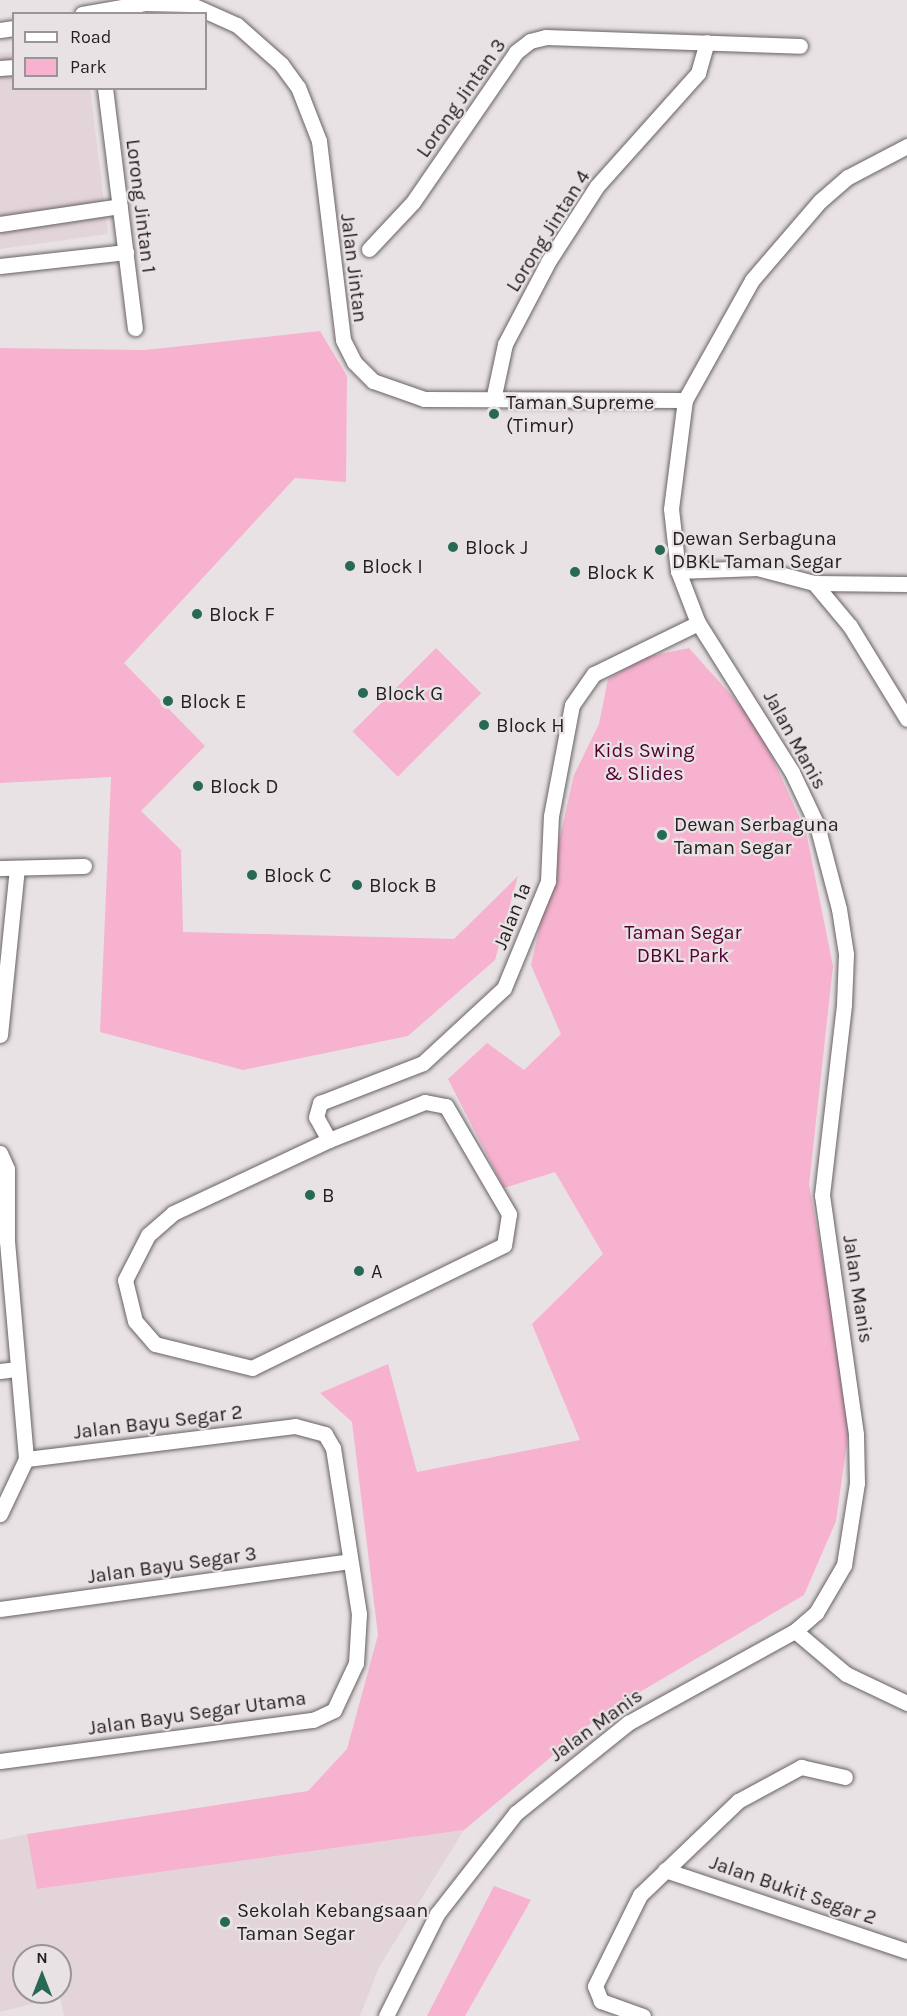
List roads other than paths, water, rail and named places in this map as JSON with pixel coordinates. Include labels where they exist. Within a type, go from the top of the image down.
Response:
[{"type":"street","name":"Jalan Jintan","points":[[96,12],[145,3],[190,4],[213,11],[260,43],[298,87],[319,141],[337,315],[354,362],[394,392],[493,400],[685,400]]},
{"type":"street","name":"Lorong Jintan 3","points":[[369,249],[413,202],[516,52],[530,41],[546,36],[800,45]]},
{"type":"street","name":"Lorong Jintan 4","points":[[493,400],[505,344],[548,262],[597,186],[698,73],[707,42]]},
{"type":"street","name":"Lorong Jintan 1","points":[[105,90],[135,328]]},
{"type":"street","points":[[685,400],[752,280],[794,226],[848,177],[907,146]]},
{"type":"street","points":[[0,224],[120,207]]},
{"type":"street","points":[[0,266],[126,252]]},
{"type":"street","name":"Jalan Manis","points":[[386,2016],[437,1914],[516,1814],[628,1723],[795,1631],[816,1613],[844,1565],[857,1483],[850,1372],[822,1195],[846,954],[817,825],[764,723],[698,623],[678,571],[671,508],[685,400]]},
{"type":"street","points":[[678,571],[757,568],[814,583],[907,584]]},
{"type":"street","points":[[814,583],[850,626],[907,719]]},
{"type":"street","name":"Jalan 1a","points":[[329,1140],[316,1117],[320,1103],[423,1063],[504,988],[548,881],[551,816],[572,705],[594,674],[698,623]]},
{"type":"street","points":[[0,868],[84,866]]},
{"type":"street","points":[[0,1035],[17,868]]},
{"type":"street","points":[[425,1102],[446,1106],[509,1214],[504,1245],[252,1368],[155,1344],[135,1321],[125,1280],[148,1235],[173,1213],[329,1140],[425,1102]]},
{"type":"street","points":[[0,1153],[7,1169],[3,1208],[26,1459],[0,1514]]},
{"type":"street","points":[[0,1371],[17,1370]]},
{"type":"street","name":"Jalan Bayu Segar 2","points":[[26,1459],[294,1426]]},
{"type":"street","name":"Jalan Bayu Segar Utama","points":[[0,1761],[313,1720],[334,1710],[356,1663],[359,1614],[333,1448],[325,1434],[294,1426]]},
{"type":"street","name":"Jalan Bayu Segar 3","points":[[0,1609],[350,1561]]},
{"type":"street","points":[[795,1631],[846,1674],[907,1703]]},
{"type":"street","points":[[643,2016],[601,2001],[595,1986],[640,1895],[738,1801],[801,1767],[845,1777]]},
{"type":"street","name":"Jalan Bukit Segar 2","points":[[665,1870],[907,1951]]},
{"type":"place","name":"Taman Supreme (Timur)","points":[[494,414]]},
{"type":"place","name":"Block J","points":[[453,547]]},
{"type":"place","name":"Dewan Serbaguna DBKL Taman Segar","points":[[660,550]]},
{"type":"place","name":"Block I","points":[[350,566]]},
{"type":"place","name":"Block K","points":[[575,572]]},
{"type":"place","name":"Block F","points":[[197,614]]},
{"type":"place","name":"Block G","points":[[363,693]]},
{"type":"place","name":"Block E","points":[[168,701]]},
{"type":"place","name":"Block H","points":[[484,725]]},
{"type":"place","name":"Block D","points":[[198,786]]},
{"type":"place","name":"Dewan Serbaguna Taman Segar","points":[[662,835]]},
{"type":"place","name":"Block C","points":[[252,875]]},
{"type":"place","name":"Block B","points":[[357,885]]},
{"type":"place","name":"B","points":[[310,1195]]},
{"type":"place","name":"A","points":[[359,1271]]},
{"type":"place","name":"Sekolah Kebangsaan Taman Segar","points":[[225,1922]]},
{"type":"park label","name":"Kids Swing & Slides","points":[[644,762]]},
{"type":"park label","name":"Taman Segar DBKL Park","points":[[683,944]]}]
